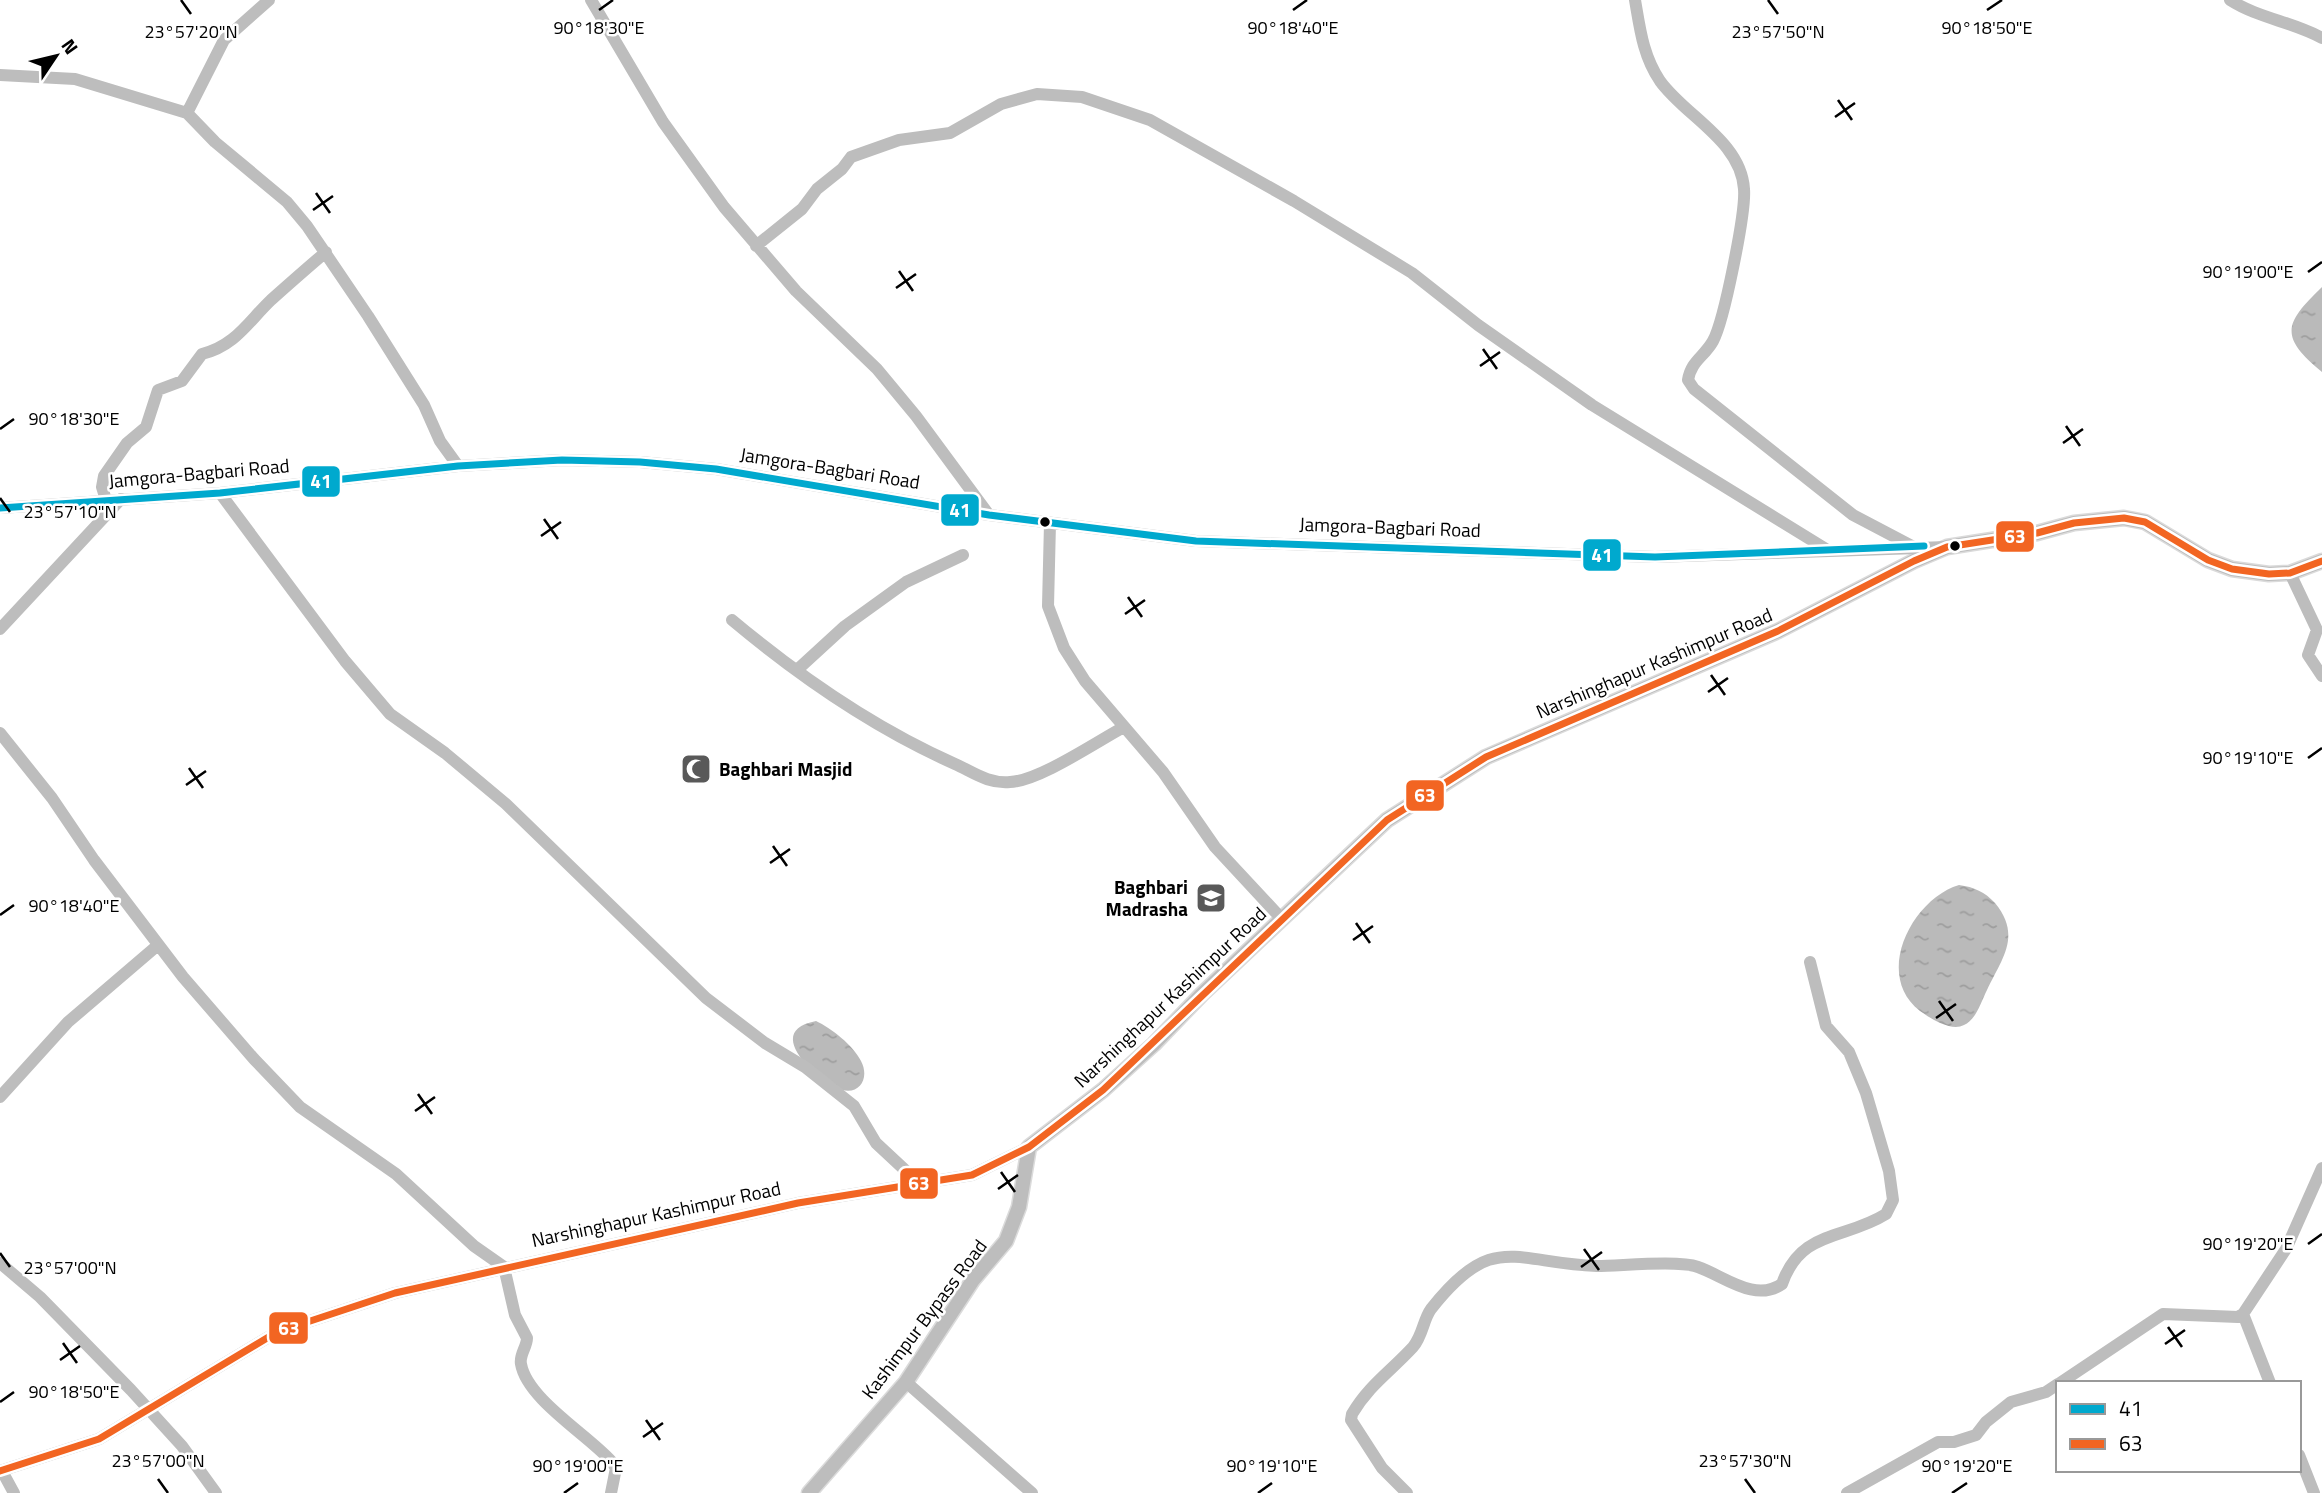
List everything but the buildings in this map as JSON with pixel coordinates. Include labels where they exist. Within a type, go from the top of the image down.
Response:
[{"type":"main road","name":"Narshinghapur Kashimpur Road","points":[[1029,1147],[1103,1090],[1144,1053],[1281,918],[1387,820],[1486,757],[1765,637],[1947,547],[2037,533],[2074,523],[2124,518],[2145,522],[2185,547],[2231,569],[2269,574],[2290,573],[2322,561]]},
{"type":"main road","name":"Kashimpur Bypass Road","points":[[809,1493],[906,1382],[973,1280],[1006,1241],[1019,1208],[1029,1147]]},
{"type":"street","points":[[187,113],[224,40],[269,0]]},
{"type":"street","points":[[591,0],[663,122],[724,207],[796,291],[877,369],[916,416],[989,515]]},
{"type":"street","points":[[1634,0],[1643,51],[1651,66],[1688,112],[1727,149],[1744,189],[1724,307],[1713,341],[1690,366],[1688,380],[1694,389],[1853,515],[1912,546]]},
{"type":"street","points":[[2230,0],[2244,9],[2280,19],[2322,38]]},
{"type":"street","points":[[0,75],[75,79],[187,113],[215,142],[287,202],[326,252],[410,383],[440,441],[458,466]]},
{"type":"street","points":[[756,246],[802,209],[817,189],[842,169],[851,157],[899,140],[950,133],[1001,104],[1037,94],[1082,97],[1150,120],[1294,201],[1412,273],[1478,325],[1592,405],[1828,550]]},
{"type":"street","points":[[106,500],[102,489],[104,476],[127,443],[146,427],[158,390],[182,381],[202,354],[216,351],[239,335],[269,302],[326,252]]},
{"type":"street","name":"Jamgora-Bagbari Road","points":[[0,508],[220,492],[458,466],[562,460],[640,462],[730,471],[989,515],[1196,541],[1655,556],[1947,547]]},
{"type":"street","points":[[220,492],[345,661],[390,714],[445,753],[506,804],[706,998],[765,1043],[805,1067],[853,1106],[876,1143],[920,1184]]},
{"type":"street","points":[[0,629],[121,499]]},
{"type":"street","points":[[1049,523],[1047,596],[1054,628],[1085,681],[1163,772],[1215,847],[1281,918]]},
{"type":"street","points":[[797,670],[845,626],[906,582],[963,555]]},
{"type":"street","points":[[2290,573],[2317,630],[2308,650],[2310,659],[2322,676]]},
{"type":"street","points":[[732,620],[797,670],[883,729],[978,777],[997,782],[1026,780],[1124,727]]},
{"type":"street","points":[[0,733],[52,798],[158,945],[221,1024],[300,1107],[396,1174],[474,1246],[504,1267],[514,1315],[527,1338],[520,1358],[522,1369],[549,1407],[611,1461],[616,1468],[611,1493]]},
{"type":"street","points":[[0,1097],[68,1023],[158,945]]},
{"type":"street","points":[[1407,1493],[1382,1468],[1351,1420],[1352,1414],[1380,1376],[1412,1347],[1423,1332],[1429,1312],[1476,1264],[1512,1254],[1594,1266],[1695,1266],[1738,1286],[1765,1291],[1782,1284],[1789,1264],[1812,1243],[1886,1214],[1893,1200],[1889,1171],[1866,1093],[1849,1052],[1826,1026],[1810,962]]},
{"type":"street","name":"Narshinghapur Kashimpur Road","points":[[1,1471],[99,1439],[278,1332],[395,1293],[798,1203],[972,1175],[1029,1147]]},
{"type":"street","points":[[2063,1381],[2163,1314],[2238,1317],[2243,1314],[2286,1249],[2322,1168]]},
{"type":"street","points":[[0,1263],[40,1297],[149,1410],[182,1446],[216,1493]]},
{"type":"street","points":[[2243,1314],[2269,1381]]},
{"type":"street","points":[[906,1382],[1032,1493]]},
{"type":"street","points":[[1847,1493],[1938,1442],[1954,1442],[1976,1435],[1986,1422],[2011,1402],[2046,1392],[2056,1386]]},
{"type":"street","points":[[2301,1460],[2315,1493]]},
{"type":"street","points":[[1,1471],[14,1493]]},
{"type":"water","points":[[2322,287],[2322,372],[2298,349],[2292,330],[2300,310]]},
{"type":"water","points":[[1959,885],[1979,891],[1995,903],[2003,915],[2008,937],[2003,957],[1975,1015],[1968,1023],[1953,1027],[1924,1014],[1906,996],[1900,978],[1899,959],[1904,940],[1926,906],[1942,893]]},
{"type":"water","points":[[816,1021],[841,1038],[861,1061],[864,1068],[863,1081],[856,1089],[850,1091],[835,1087],[815,1073],[798,1053],[793,1043],[794,1034],[801,1026]]},
{"type":"transit line","name":"41","points":[[0,508],[220,493],[458,466],[562,460],[640,462],[716,469],[989,515],[1196,541],[1655,557],[1924,546]]},
{"type":"transit line","name":"63","points":[[0,1471],[99,1439],[277,1332],[395,1293],[798,1203],[972,1175],[1029,1147],[1103,1090],[1387,820],[1486,757],[1778,631],[1914,561],[1947,547],[2037,533],[2074,523],[2124,518],[2145,522],[2208,560],[2232,569],[2269,574],[2290,573],[2322,561]]},
{"type":"place","name":"Baghbari Masjid","points":[[696,769]]},
{"type":"place","name":"Baghbari Madrasha","points":[[1211,898]]}]
